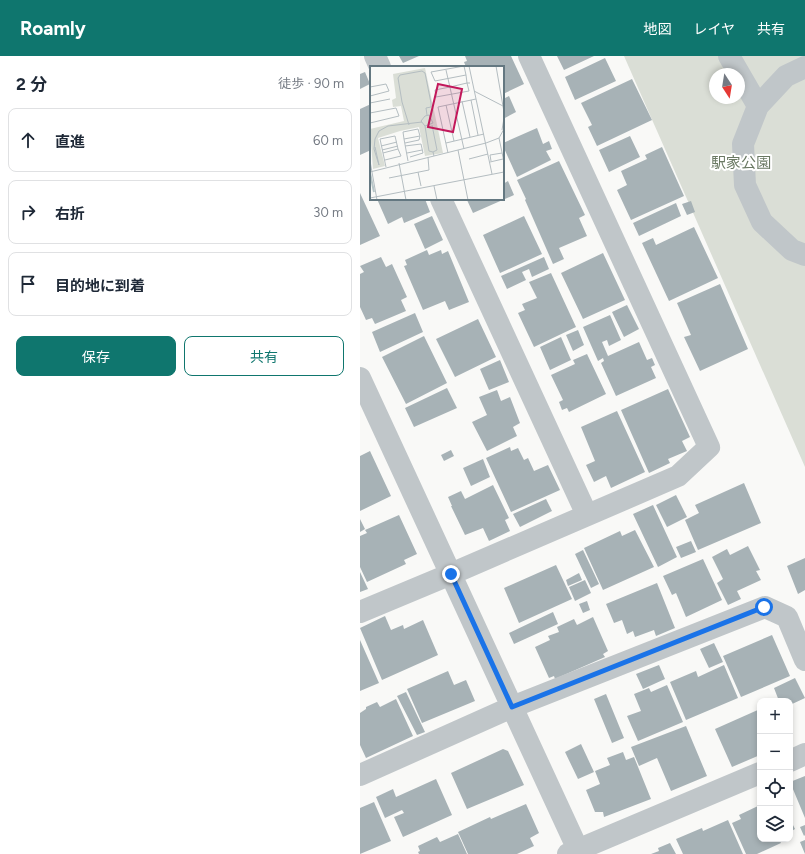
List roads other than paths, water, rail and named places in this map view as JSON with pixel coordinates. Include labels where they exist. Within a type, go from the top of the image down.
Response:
[{"type":"street","points":[[375,56],[380,66]]},
{"type":"street","points":[[360,612],[678,476],[709,447],[529,56]]},
{"type":"street","points":[[729,56],[758,106]]},
{"type":"street","points":[[805,67],[786,76],[758,106],[743,144],[745,186],[762,222],[792,250],[805,255]]},
{"type":"street","points":[[441,200],[587,515]]},
{"type":"street","points":[[360,378],[512,707],[575,853],[757,774]]},
{"type":"street","points":[[360,775],[512,707],[764,607],[787,617],[805,660]]},
{"type":"street","points":[[793,760],[805,754]]},
{"type":"park label","name":"駅家公園","points":[[741,163]]}]
